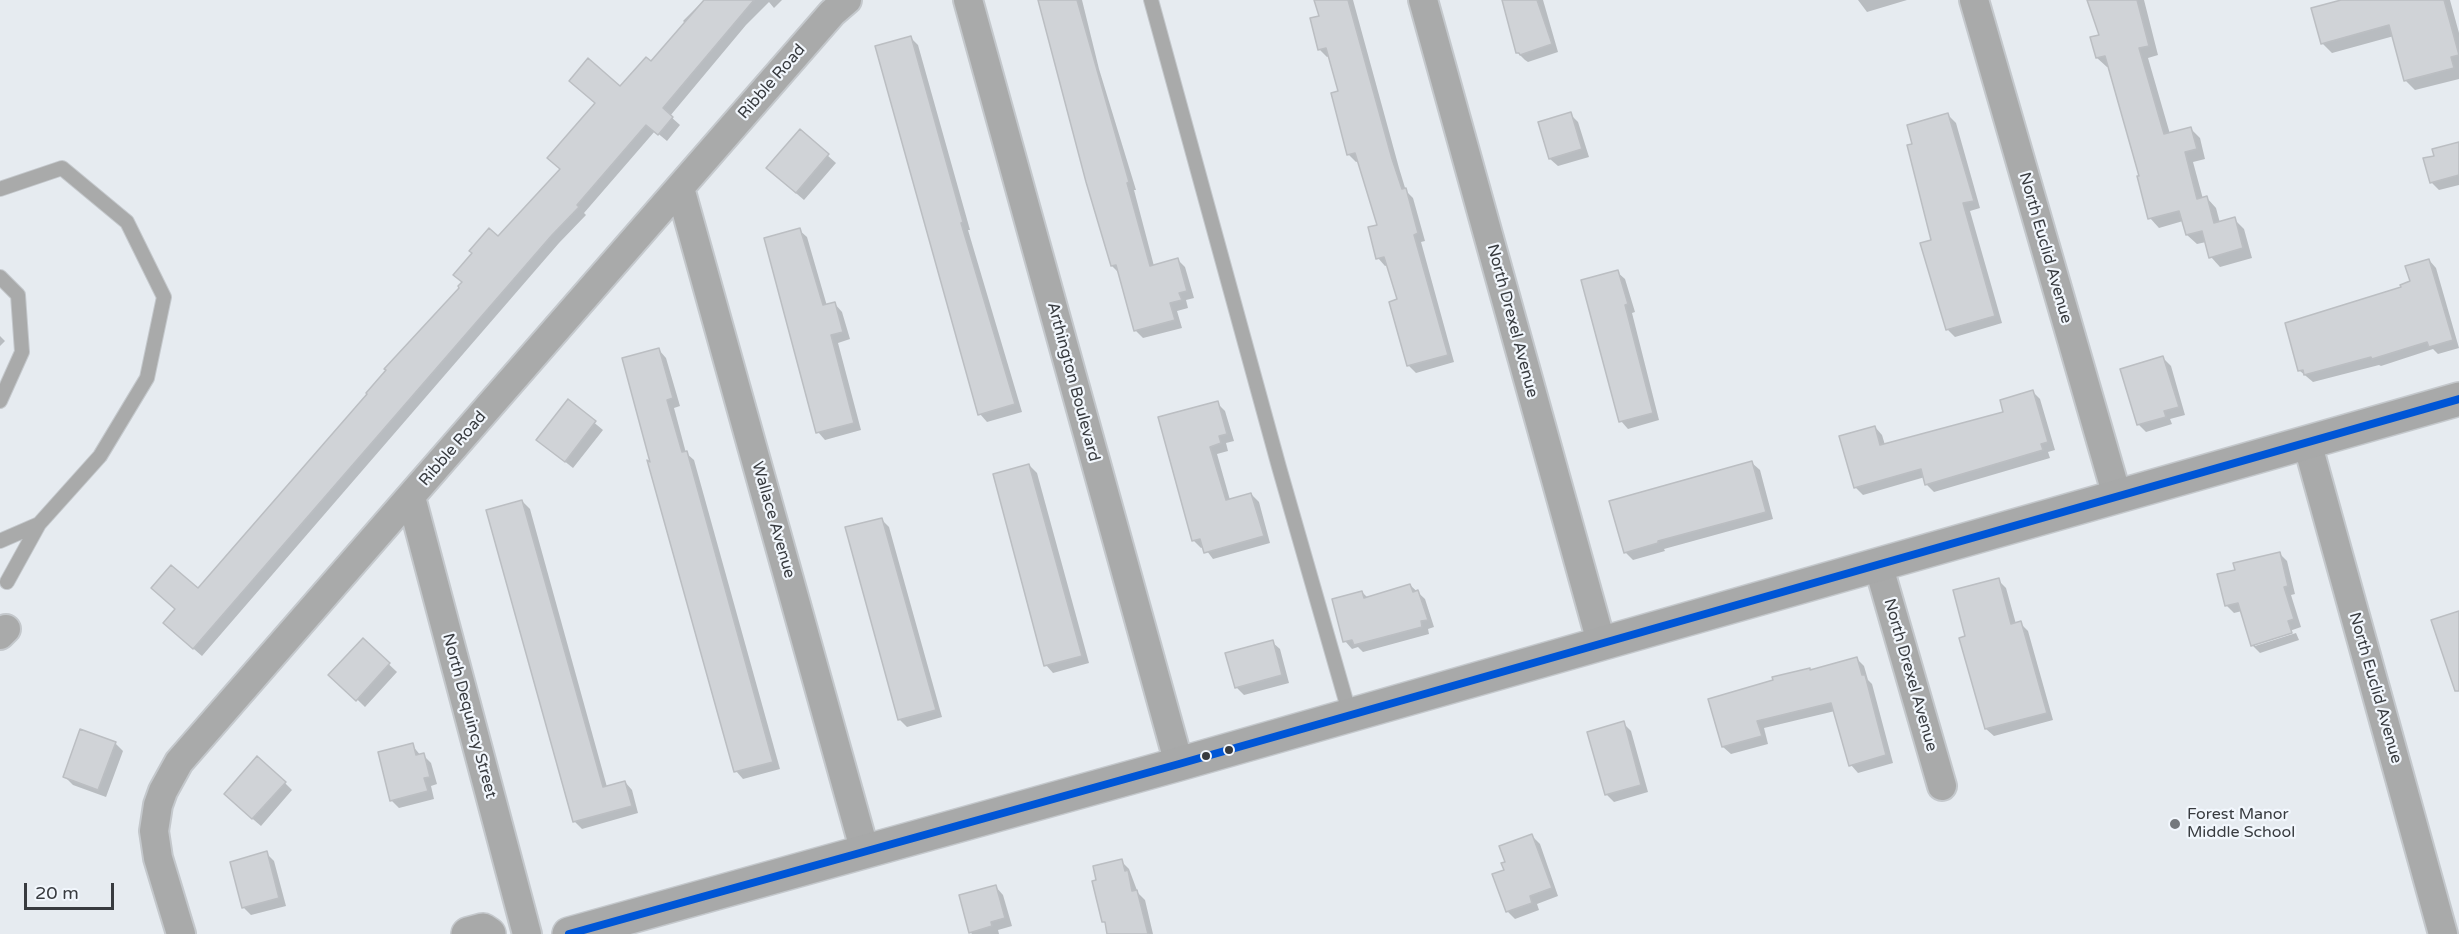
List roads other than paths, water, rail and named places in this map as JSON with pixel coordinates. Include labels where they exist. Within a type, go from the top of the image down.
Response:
[{"type":"main road","points":[[570,934],[1179,765],[1601,642],[2459,399]]},
{"type":"main road","points":[[468,934],[483,930],[489,934]]},
{"type":"street","name":"Ribble Road","points":[[181,934],[158,858],[154,831],[158,805],[179,762],[832,13],[847,0]]},
{"type":"street","name":"Arthington Boulevard","points":[[968,0],[1179,765]]},
{"type":"street","name":"North Drexel Avenue","points":[[1424,0],[1601,642]]},
{"type":"street","name":"North Euclid Avenue","points":[[1974,0],[2117,496]]},
{"type":"street","name":"Wallace Avenue","points":[[680,188],[865,852]]},
{"type":"street","name":"North Euclid Avenue","points":[[2307,442],[2443,934]]},
{"type":"street","name":"North Dequincy Street","points":[[411,497],[527,934]]},
{"type":"street","name":"North Drexel Avenue","points":[[1878,564],[1942,786]]},
{"type":"lane","points":[[1151,0],[1279,467],[1350,715]]},
{"type":"lane","points":[[0,189],[62,168],[127,222],[164,297],[147,378],[100,456],[39,524],[7,582]]},
{"type":"lane","points":[[0,277],[18,295],[22,352],[0,401]]},
{"type":"lane","points":[[0,541],[39,524]]},
{"type":"place","name":"Forest Manor Middle School","points":[[2175,824]]}]
